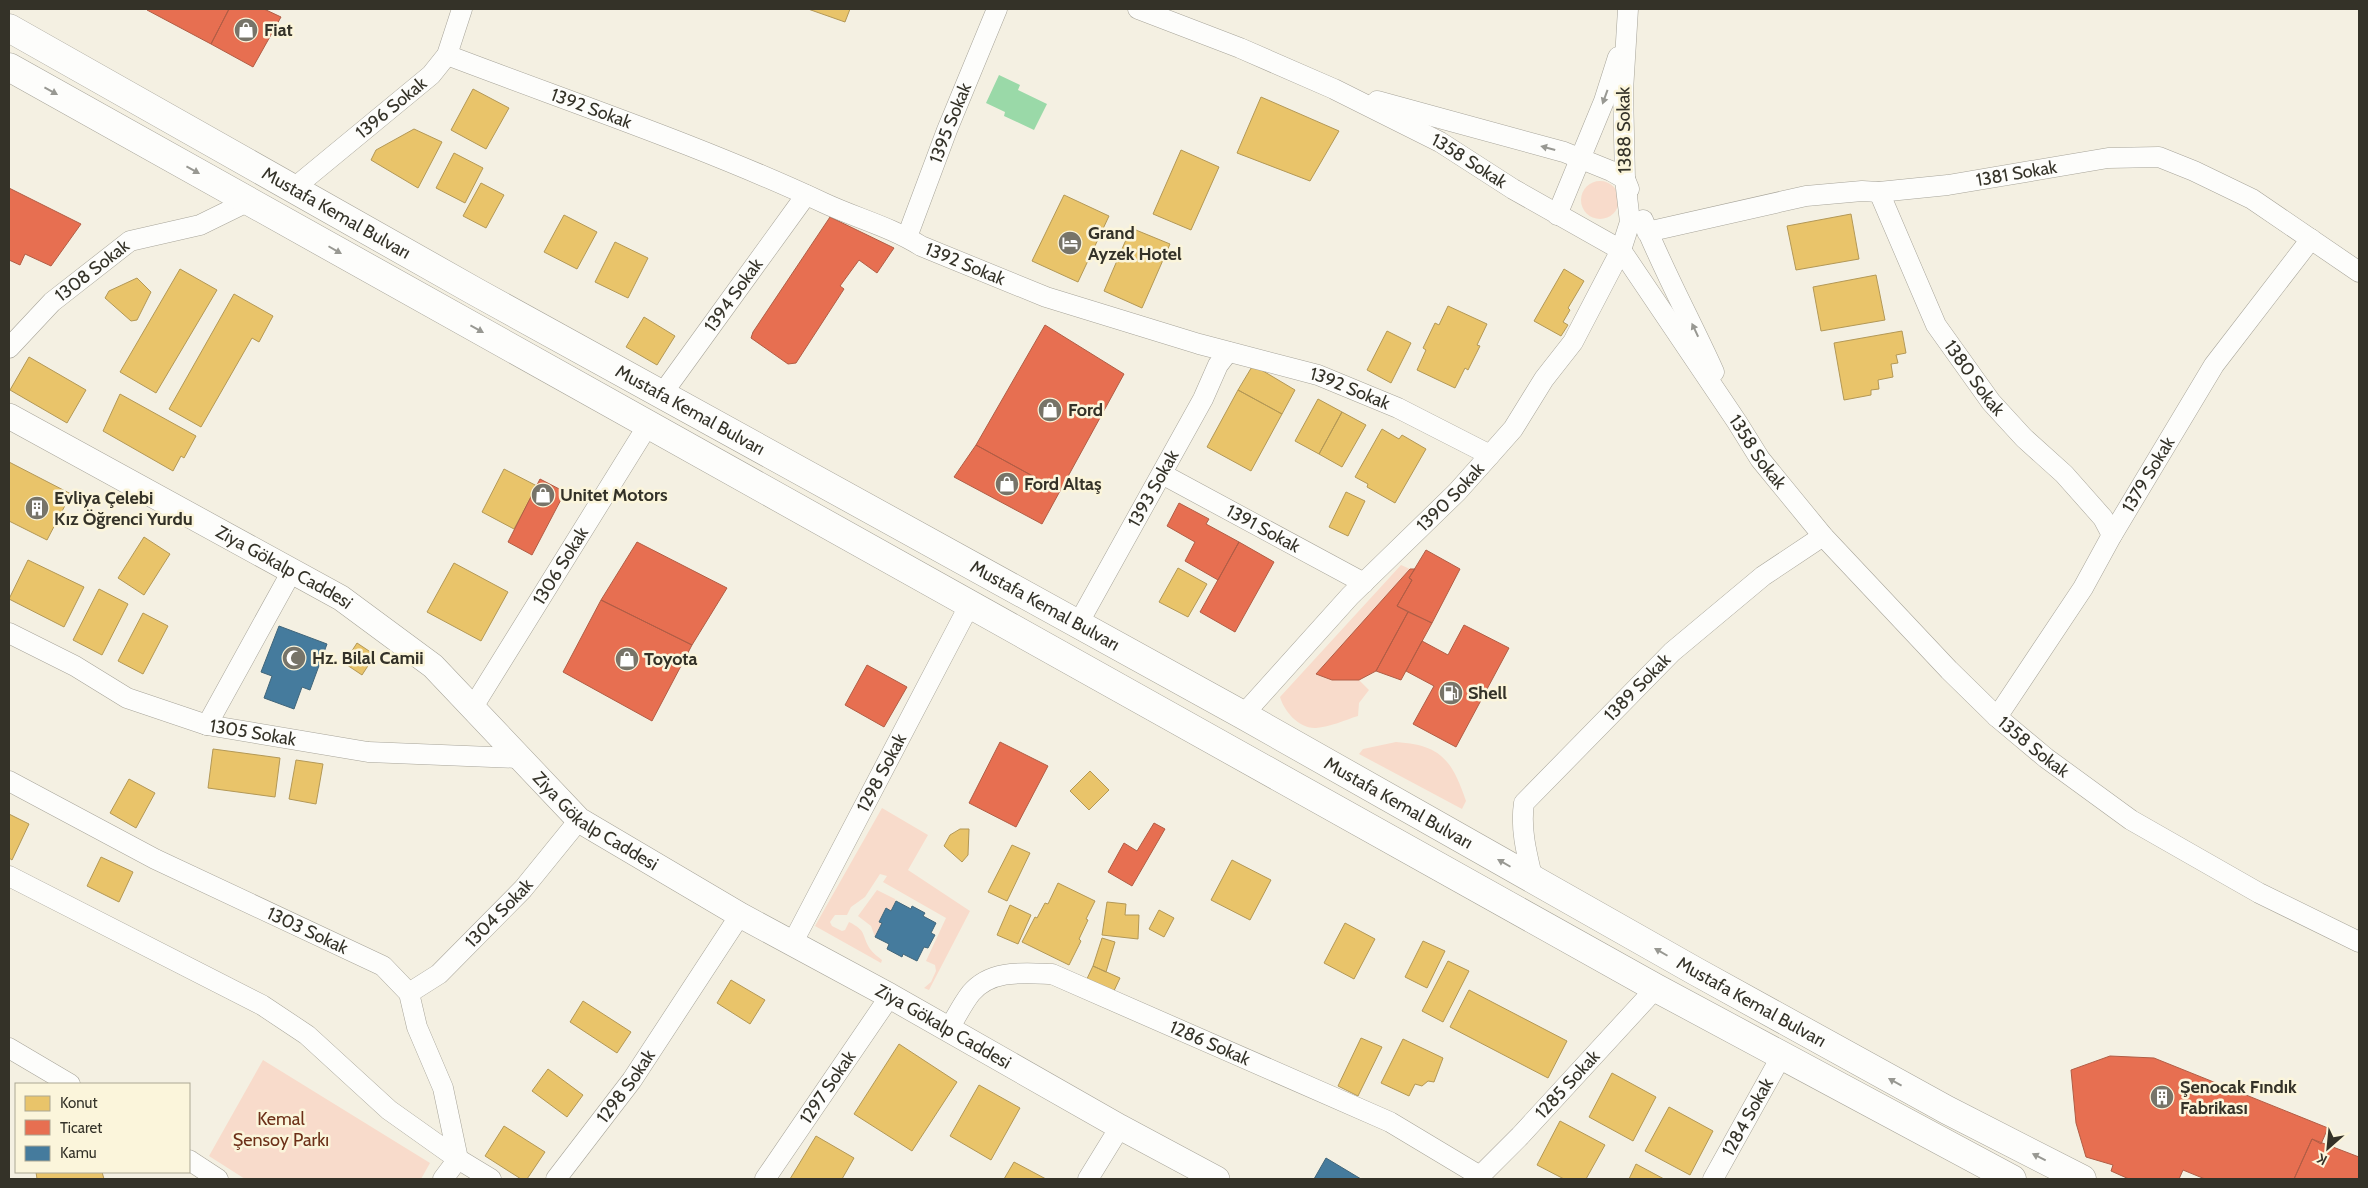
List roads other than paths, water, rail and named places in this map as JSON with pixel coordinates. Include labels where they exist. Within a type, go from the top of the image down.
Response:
[{"type":"highway","name":"Mustafa Kemal Bulvarı","points":[[9,28],[662,394],[1243,715],[1533,880],[1947,1110],[2082,1179]]},
{"type":"highway","name":"Mustafa Kemal Bulvarı","points":[[9,67],[1656,988],[2012,1179]]},
{"type":"street","name":"1396 Sokak","points":[[294,188],[431,75],[446,55],[462,9]]},
{"type":"street","name":"1395 Sokak","points":[[908,237],[947,130],[997,9]]},
{"type":"street","name":"1358 Sokak","points":[[1138,9],[1240,48],[1334,89],[1440,142],[1557,215],[1621,250],[1760,459],[1823,536],[1950,670],[1998,716],[2046,758],[2131,820],[2259,893],[2359,942]]},
{"type":"street","name":"1388 Sokak","points":[[1621,250],[1630,222],[1625,179],[1623,91],[1628,9]]},
{"type":"street","points":[[1557,215],[1604,100],[1626,34]]},
{"type":"street","name":"1392 Sokak","points":[[446,55],[774,179],[806,195],[908,237],[921,246],[1046,297],[1228,352],[1318,376],[1398,408],[1490,455]]},
{"type":"street","points":[[1334,89],[1564,152],[1612,171],[1625,179],[1654,250],[1676,290],[1737,422]]},
{"type":"street","name":"1381 Sokak","points":[[1648,232],[1806,196],[1862,191],[1879,192],[1948,185],[2108,158],[2159,157],[2252,198],[2359,272]]},
{"type":"street","name":"1380 Sokak","points":[[1879,192],[1936,325],[1991,402],[2024,438],[2064,474],[2104,518],[2112,535]]},
{"type":"street","name":"1394 Sokak","points":[[662,394],[806,195]]},
{"type":"street","name":"1308 Sokak","points":[[9,348],[52,302],[130,241],[200,225],[249,201]]},
{"type":"street","name":"1379 Sokak","points":[[1998,716],[2083,588],[2112,535],[2214,365],[2311,239]]},
{"type":"street","name":"1390 Sokak","points":[[1243,715],[1364,583],[1457,492],[1512,429],[1544,379],[1573,342],[1621,250]]},
{"type":"street","name":"1393 Sokak","points":[[1078,624],[1203,399],[1218,365],[1228,352]]},
{"type":"street","name":"Ziya Gökalp Caddesi","points":[[9,416],[341,598],[433,666],[473,707],[518,758],[579,820],[740,914],[949,1029],[1120,1127],[1217,1179]]},
{"type":"street","name":"1306 Sokak","points":[[473,707],[648,424]]},
{"type":"street","name":"1391 Sokak","points":[[1162,474],[1364,583]]},
{"type":"street","name":"1389 Sokak","points":[[1533,880],[1525,845],[1522,814],[1524,803],[1672,652],[1763,576],[1823,536]]},
{"type":"street","points":[[207,725],[292,571]]},
{"type":"street","name":"1298 Sokak","points":[[793,942],[970,604]]},
{"type":"street","name":"1305 Sokak","points":[[9,633],[75,666],[127,698],[207,725],[368,752],[518,758]]},
{"type":"street","name":"1303 Sokak","points":[[9,781],[155,859],[383,966],[409,993]]},
{"type":"street","name":"1304 Sokak","points":[[409,993],[439,974],[522,889],[579,820]]},
{"type":"street","points":[[9,876],[262,1005],[307,1035],[389,1110],[458,1159],[491,1179]]},
{"type":"street","name":"1298 Sokak","points":[[556,1179],[632,1080],[740,914]]},
{"type":"street","name":"1286 Sokak","points":[[949,1029],[972,992],[987,980],[1012,973],[1052,974],[1390,1122],[1478,1178]]},
{"type":"street","name":"1285 Sokak","points":[[1478,1178],[1526,1130],[1656,988]]},
{"type":"street","points":[[409,993],[417,1027],[443,1088],[458,1159],[443,1179]]},
{"type":"street","name":"1297 Sokak","points":[[765,1179],[890,996]]},
{"type":"street","points":[[9,1048],[68,1083]]},
{"type":"street","name":"1284 Sokak","points":[[1713,1179],[1782,1055]]},
{"type":"street","points":[[1088,1179],[1120,1127]]},
{"type":"street","points":[[190,1161],[218,1179]]},
{"type":"place","name":"Fiat","points":[[246,30]]},
{"type":"place","name":"Grand Ayzek Hotel","points":[[1070,243]]},
{"type":"place","name":"Ford","points":[[1050,410]]},
{"type":"place","name":"Ford Altaş","points":[[1007,484]]},
{"type":"place","name":"Unitet Motors","points":[[543,495]]},
{"type":"place","name":"Evliya Çelebi Kız Öğrenci Yurdu","points":[[37,508]]},
{"type":"place","name":"Hz. Bilal Camii","points":[[294,658]]},
{"type":"place","name":"Toyota","points":[[627,659]]},
{"type":"place","name":"Shell","points":[[1451,693]]},
{"type":"place","name":"Şenocak Fındık Fabrikası","points":[[2162,1097]]},
{"type":"park label","name":"Kemal Şensoy Parkı","points":[[281,1129]]}]
